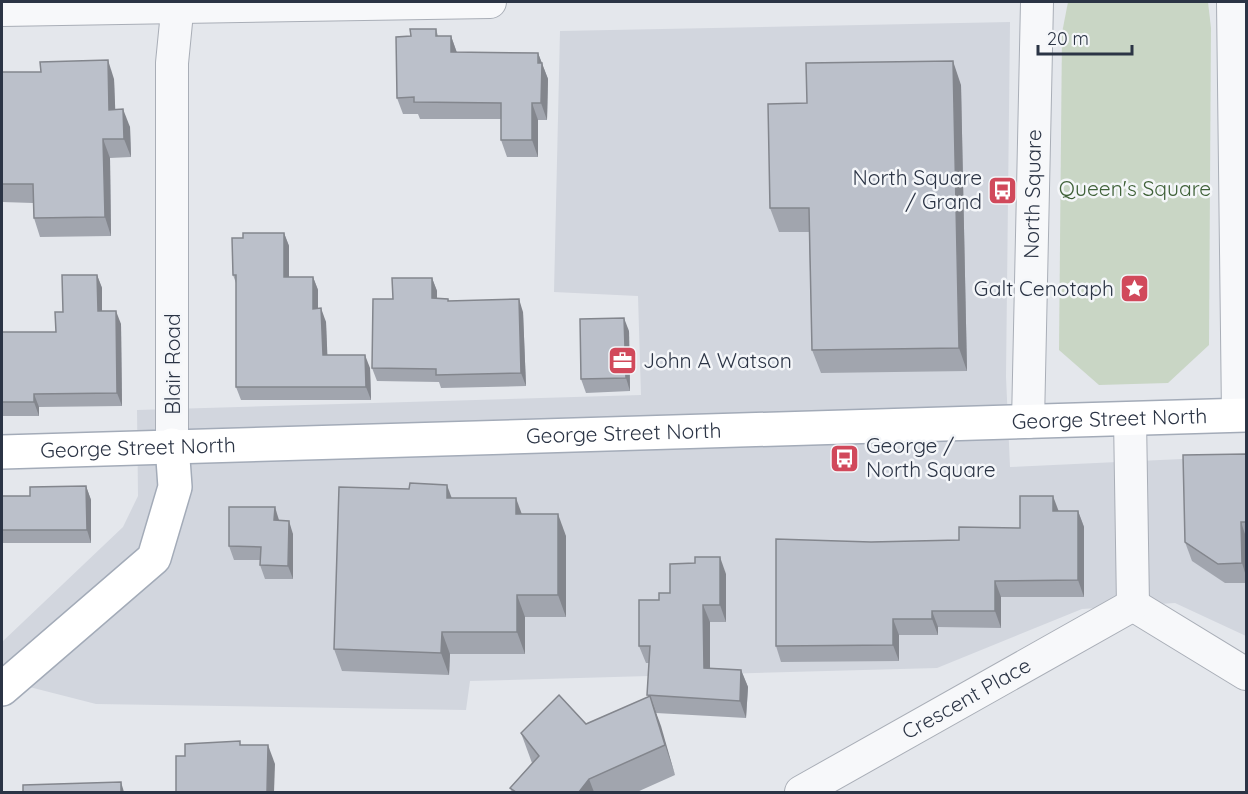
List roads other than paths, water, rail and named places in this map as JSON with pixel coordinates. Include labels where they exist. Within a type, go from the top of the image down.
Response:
[{"type":"main road","name":"George Street North","points":[[2,452],[172,445],[1242,415]]},
{"type":"main road","name":"Blair Road","points":[[2,689],[154,558],[175,487],[172,445]]},
{"type":"street","points":[[2,10],[177,4],[490,2]]},
{"type":"street","name":"North Square","points":[[1028,422],[1036,2]]},
{"type":"street","points":[[1233,2],[1242,415]]},
{"type":"street","name":"Blair Road","points":[[172,445],[172,63],[177,4]]},
{"type":"street","points":[[1130,418],[1132,605],[1246,674]]},
{"type":"street","name":"Crescent Place","points":[[801,792],[1132,605]]},
{"type":"place","name":"North Square / Grand","points":[[1003,190]]},
{"type":"place","name":"Galt Cenotaph","points":[[1135,289]]},
{"type":"place","name":"John A Watson","points":[[622,361]]},
{"type":"place","name":"George / North Square","points":[[845,458]]},
{"type":"park label","name":"Queen's Square","points":[[1135,189]]}]
